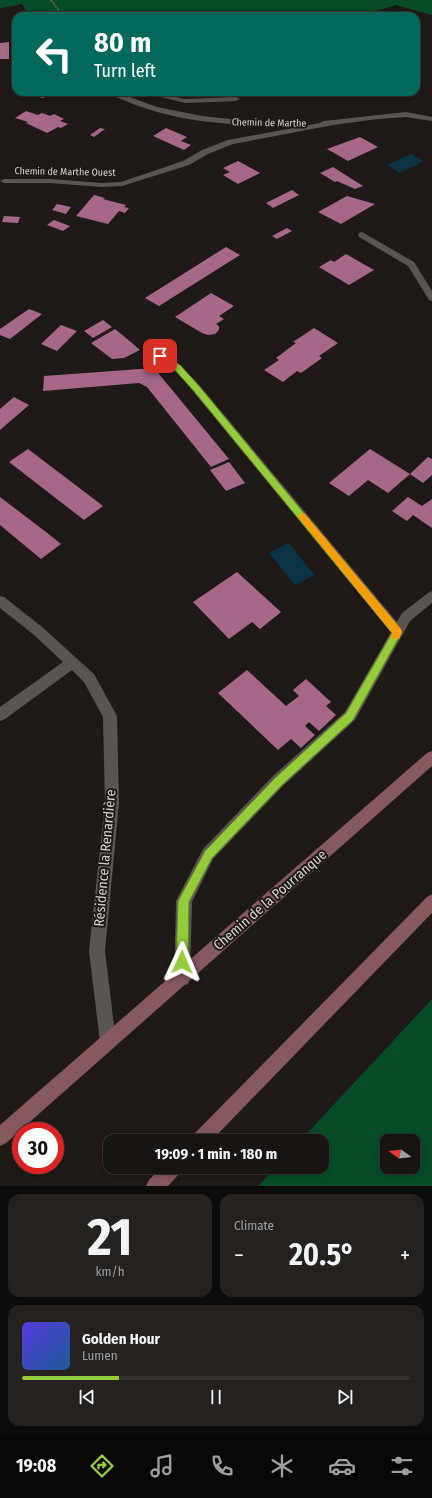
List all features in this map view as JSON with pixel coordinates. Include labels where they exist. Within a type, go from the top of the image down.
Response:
[{"type":"street","name":"Chemin de Marthe","points":[[121,96],[178,116],[212,121],[331,123],[393,115],[427,117],[432,120]]},
{"type":"street","points":[[163,96],[185,101],[236,99]]},
{"type":"street","name":"Chemin de Marthe Ouest","points":[[2,181],[50,181],[102,185],[122,184],[186,163],[205,152],[231,142],[331,123]]},
{"type":"street","points":[[362,235],[410,264],[432,298]]},
{"type":"street","points":[[150,347],[160,356],[177,367],[196,388],[398,632]]},
{"type":"street","points":[[182,978],[184,901],[208,854],[278,781],[350,716],[406,616],[432,596]]},
{"type":"street","name":"Résidence la Renardière","points":[[0,601],[38,631],[90,678],[110,716],[112,803],[97,951],[108,1042]]},
{"type":"street","points":[[0,716],[72,663]]},
{"type":"street","name":"Chemin de la Pourranque","points":[[0,1137],[432,757]]},
{"type":"street","points":[[206,1134],[432,902]]},
{"type":"street","points":[[155,1186],[167,1174]]},
{"type":"path","points":[[51,0],[61,12]]},
{"type":"green space","points":[[0,0],[432,0],[432,15],[396,5],[372,12],[27,12],[22,4],[0,8]]},
{"type":"green space","points":[[432,999],[432,1186],[258,1186],[269,1174],[329,1174],[329,1134],[307,1134]]},
{"type":"water","points":[[411,154],[424,161],[400,173],[387,165]]},
{"type":"water","points":[[289,543],[314,575],[295,585],[269,553]]},
{"type":"building","points":[[9,42],[9,59],[0,59],[0,43]]},
{"type":"building","points":[[38,96],[50,96],[42,98]]},
{"type":"building","points":[[26,111],[38,115],[42,113],[50,116],[54,114],[64,119],[60,121],[68,124],[47,133],[26,123],[28,122],[15,118]]},
{"type":"building","points":[[100,128],[105,129],[94,137],[90,135]]},
{"type":"building","points":[[166,128],[187,137],[181,141],[191,145],[184,150],[153,136]]},
{"type":"building","points":[[360,137],[378,147],[348,161],[327,149]]},
{"type":"building","points":[[238,161],[260,173],[238,184],[223,175],[230,172],[223,168]]},
{"type":"building","points":[[333,167],[363,186],[355,189],[337,181],[335,182],[320,173]]},
{"type":"building","points":[[292,190],[299,195],[273,208],[266,203]]},
{"type":"building","points":[[94,195],[126,205],[124,207],[129,208],[125,213],[119,211],[108,224],[76,216]]},
{"type":"building","points":[[347,196],[375,204],[341,224],[318,212]]},
{"type":"building","points":[[57,204],[71,207],[66,214],[52,210]]},
{"type":"building","points":[[4,216],[20,217],[18,223],[2,222]]},
{"type":"building","points":[[54,220],[70,226],[63,231],[47,225]]},
{"type":"building","points":[[287,228],[292,231],[277,239],[272,236]]},
{"type":"building","points":[[226,247],[240,255],[159,306],[145,298]]},
{"type":"building","points":[[346,254],[374,270],[349,285],[319,267],[331,260],[334,262]]},
{"type":"building","points":[[211,293],[234,306],[219,316],[224,319],[216,324],[219,326],[219,330],[215,334],[208,335],[202,333],[175,317]]},
{"type":"building","points":[[29,309],[42,314],[10,339],[0,335],[0,329]]},
{"type":"building","points":[[103,320],[112,327],[93,338],[84,331]]},
{"type":"building","points":[[61,325],[77,331],[57,351],[41,344]]},
{"type":"building","points":[[314,328],[338,343],[319,356],[322,358],[301,373],[297,371],[283,382],[264,370],[279,360],[276,358],[296,343],[293,342]]},
{"type":"building","points":[[115,329],[140,350],[124,358],[112,359],[91,343]]},
{"type":"building","points":[[154,368],[229,459],[211,467],[147,387],[139,383],[43,391],[44,376]]},
{"type":"building","points":[[14,397],[29,405],[0,430],[0,409]]},
{"type":"building","points":[[28,449],[103,506],[84,520],[9,462]]},
{"type":"building","points":[[370,449],[410,474],[388,493],[368,480],[349,496],[329,483]]},
{"type":"building","points":[[428,457],[432,459],[432,475],[423,483],[410,474]]},
{"type":"building","points":[[229,462],[245,483],[226,491],[210,470]]},
{"type":"building","points":[[0,497],[61,544],[41,559],[0,525]]},
{"type":"building","points":[[408,497],[422,506],[432,499],[432,528],[413,515],[407,521],[392,511]]},
{"type":"building","points":[[237,572],[281,612],[260,629],[252,622],[229,639],[193,602]]},
{"type":"building","points":[[247,670],[286,706],[299,696],[293,690],[306,679],[331,702],[326,706],[336,715],[319,731],[309,722],[305,726],[315,735],[301,748],[291,739],[278,750],[218,693]]},
{"type":"slow traffic","points":[[302,516],[398,632],[396,636]]},
{"type":"route","points":[[160,356],[177,367],[196,388],[398,632],[350,716],[278,781],[208,854],[184,901],[182,962]]}]
